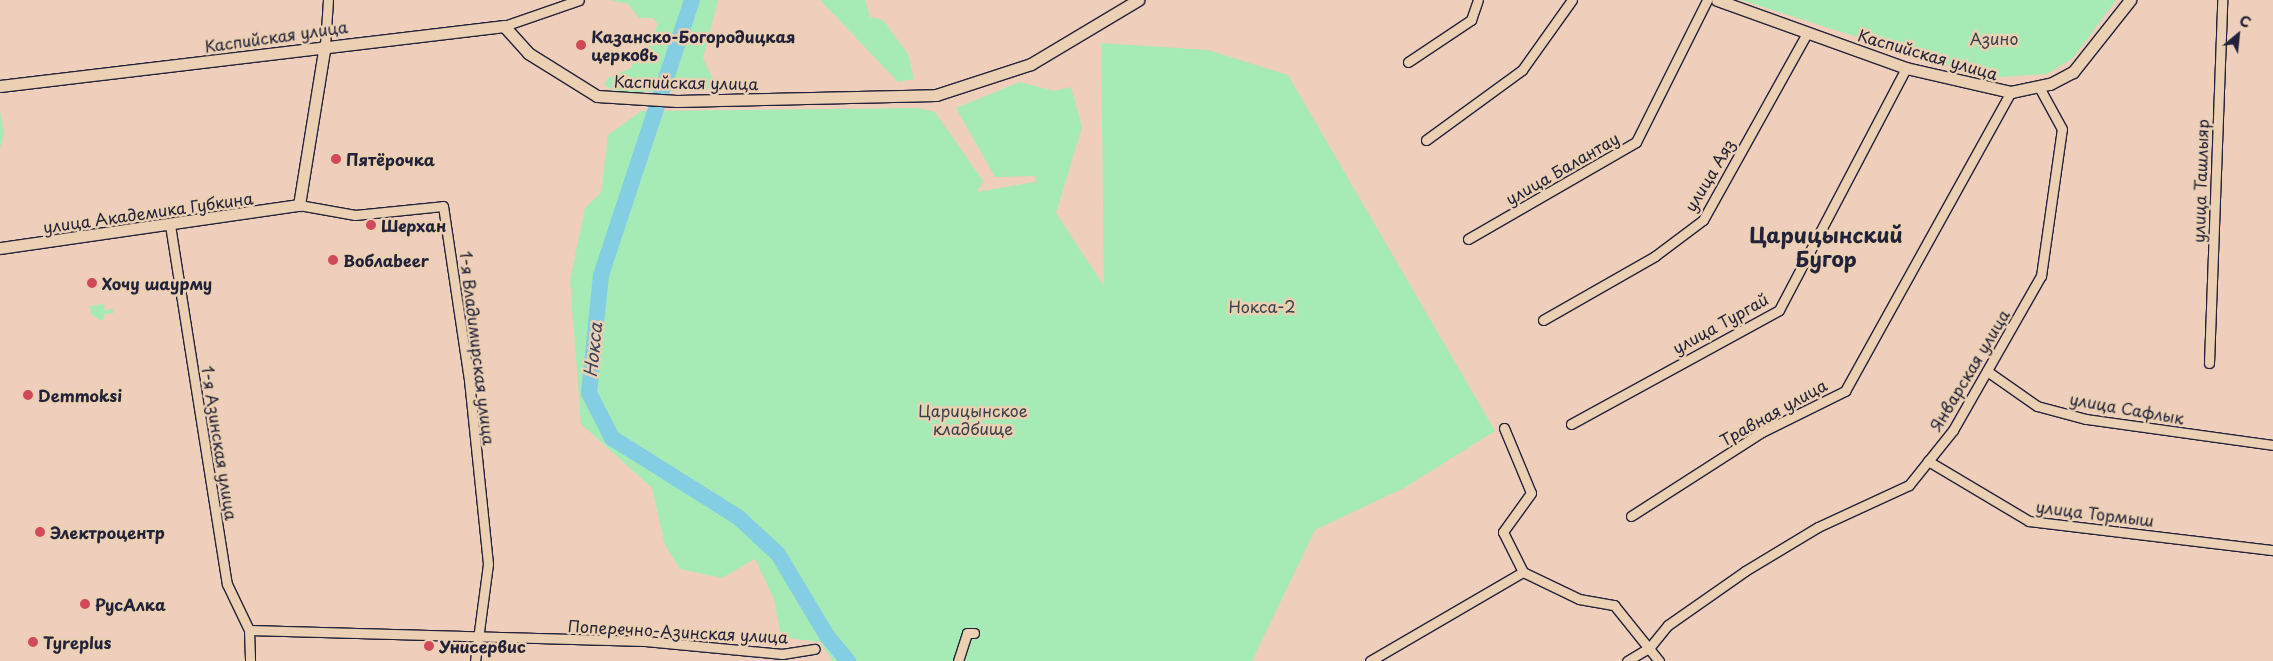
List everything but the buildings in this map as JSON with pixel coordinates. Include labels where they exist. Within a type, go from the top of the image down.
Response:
[{"type":"street","points":[[299,206],[326,45],[328,0]]},
{"type":"street","points":[[504,26],[579,0]]},
{"type":"street","name":"Каспийская улица","points":[[0,86],[326,45],[504,26],[528,52],[564,78],[597,96],[630,101],[677,101],[936,95],[1031,64],[1138,0]]},
{"type":"street","points":[[1408,62],[1471,20],[1478,0]]},
{"type":"street","points":[[1426,140],[1522,70],[1572,0]]},
{"type":"street","name":"улица Балантау","points":[[1468,239],[1636,142],[1707,0]]},
{"type":"street","name":"Каспийская улица","points":[[1717,0],[1806,35],[1906,68],[2011,92],[2039,87],[2073,72],[2130,0]]},
{"type":"street","name":"улица Ташлыяр","points":[[2209,363],[2222,0]]},
{"type":"street","name":"улица Аяз","points":[[1543,320],[1655,256],[1703,220],[1806,35]]},
{"type":"street","name":"улица Тургай","points":[[1571,424],[1779,310],[1906,68]]},
{"type":"street","name":"Январская улица","points":[[1627,661],[1650,646],[1668,626],[1745,571],[1818,527],[1909,485],[1952,430],[2041,276],[2062,129],[2039,87]]},
{"type":"street","name":"Травная улица","points":[[1631,516],[1762,432],[1845,390],[2011,92]]},
{"type":"street","name":"улица Академика Губкина","points":[[0,248],[299,206]]},
{"type":"street","name":"1-я Владимирская улица","points":[[299,206],[355,215],[443,206],[469,380],[488,564],[479,638]]},
{"type":"street","name":"1-я Азинская улица","points":[[170,225],[227,584],[248,630],[250,661]]},
{"type":"street","name":"улица Сафлык","points":[[1987,371],[2037,406],[2086,419],[2273,445]]},
{"type":"street","points":[[1504,428],[1531,493],[1503,532],[1523,572],[1579,599],[1614,605],[1650,646],[1659,661]]},
{"type":"street","name":"улица Тормыш","points":[[1928,461],[2029,521],[2273,550]]},
{"type":"street","points":[[1370,661],[1523,572]]},
{"type":"street","name":"Поперечно-Азинская улица","points":[[248,630],[645,642],[782,654],[815,649]]},
{"type":"street","points":[[958,661],[967,633],[974,633]]},
{"type":"street","points":[[475,661],[479,638]]},
{"type":"green space","points":[[610,0],[718,0],[703,58],[713,79],[707,91],[618,92],[604,85],[608,78],[631,68],[636,55],[645,56],[658,24],[653,18],[639,18],[628,4]]},
{"type":"green space","points":[[820,0],[865,0],[870,17],[883,20],[908,54],[914,79],[898,82]]},
{"type":"green space","name":"Азино","points":[[1741,0],[2116,0],[2073,58],[2047,74],[1987,78]]},
{"type":"green space","points":[[1101,43],[1208,50],[1288,75],[1495,431],[1404,488],[1315,530],[1252,661],[833,661],[820,642],[781,637],[774,599],[755,559],[722,578],[680,569],[665,545],[652,488],[581,424],[570,280],[585,208],[601,193],[608,135],[641,111],[918,108],[935,112],[983,181],[977,192],[1035,182],[1035,176],[995,177],[956,108],[1020,82],[1054,91],[1071,87],[1082,127],[1056,213],[1104,286]]},
{"type":"green space","points":[[0,109],[4,133],[0,150]]},
{"type":"green space","points":[[104,304],[105,311],[112,308],[114,313],[105,314],[102,321],[91,314],[90,306]]},
{"type":"waterway","name":"Нокса","points":[[692,0],[601,275],[589,393],[612,438],[738,517],[778,554],[827,636],[848,661]]},
{"type":"place","name":"Казанско-Богородицкая церковь","points":[[581,45]]},
{"type":"place","name":"Пятёрочка","points":[[336,159]]},
{"type":"place","name":"Шерхан","points":[[371,225]]},
{"type":"place","name":"Воблаbeer","points":[[333,260]]},
{"type":"place","name":"Хочу шаурму","points":[[92,283]]},
{"type":"place","name":"Demmoksi","points":[[28,395]]},
{"type":"place","name":"Электроцентр","points":[[40,532]]},
{"type":"place","name":"РусАлка","points":[[85,604]]},
{"type":"place","name":"Tyreplus","points":[[33,642]]},
{"type":"place","name":"Унисервис","points":[[429,646]]},
{"type":"district","name":"Царицынский Бугор","points":[[1826,246]]},
{"type":"park label","name":"Нокса-2","points":[[1262,306]]},
{"type":"park label","name":"Царицынское кладбище","points":[[973,419]]}]
